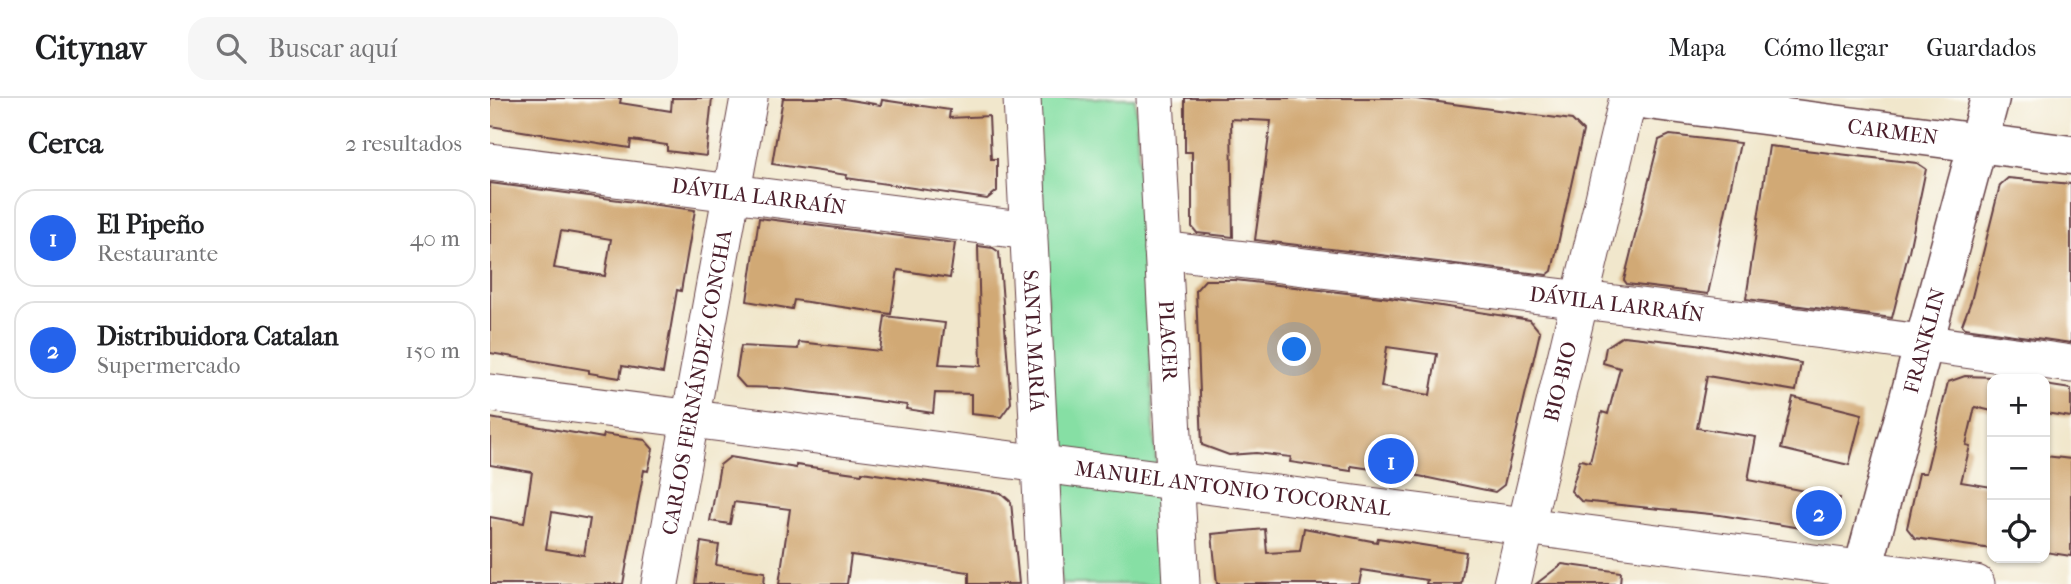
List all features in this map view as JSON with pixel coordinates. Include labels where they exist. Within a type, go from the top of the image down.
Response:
[{"type":"main road","name":"CARMEN","points":[[1630,98],[1977,145],[2071,155]]},
{"type":"main road","name":"FRANKLIN","points":[[1861,577],[1990,98]]},
{"type":"street","name":"CARLOS FERNÁNDEZ CONCHA","points":[[660,584],[749,98]]},
{"type":"street","name":"SANTA MARÍA","points":[[1022,98],[1046,584]]},
{"type":"street","name":"PLACER","points":[[1155,98],[1181,584]]},
{"type":"street","name":"BIO-BIO","points":[[1512,584],[1630,98]]},
{"type":"street","name":"DÁVILA LARRAÍN","points":[[490,162],[1028,232]]},
{"type":"street","name":"DÁVILA LARRAÍN","points":[[1163,250],[1941,345],[2071,364]]},
{"type":"street","name":"MANUEL ANTONIO TOCORNAL","points":[[490,393],[1526,525],[1861,577],[1976,584]]},
{"type":"green space","points":[[1036,98],[1135,98],[1163,584],[1061,584]]},
{"type":"building","points":[[490,98],[621,98],[620,103],[671,111],[672,98],[712,98],[706,156],[667,151],[667,145],[631,140],[630,148],[490,126]]},
{"type":"building","points":[[783,98],[838,98],[881,105],[882,100],[950,110],[949,118],[989,116],[991,159],[997,159],[997,191],[987,199],[772,164]]},
{"type":"building","points":[[1185,98],[1409,98],[1572,120],[1583,131],[1552,271],[1547,275],[1255,240],[1271,121],[1231,119],[1233,237],[1197,233],[1192,227],[1192,152],[1185,152]]},
{"type":"building","points":[[1670,135],[1740,143],[1708,294],[1627,284],[1624,280],[1659,140]]},
{"type":"building","points":[[1769,146],[1917,163],[1926,169],[1892,318],[1746,299]]},
{"type":"building","points":[[2008,178],[2071,184],[2071,343],[1965,328],[1962,325],[1971,301],[2000,185]]},
{"type":"building","points":[[490,183],[695,210],[681,291],[677,290],[663,373],[622,366],[620,378],[490,353]],"holes":[[[561,231],[611,239],[605,276],[554,268]]]},
{"type":"building","points":[[759,218],[955,243],[950,278],[898,270],[891,314],[794,300],[792,309],[747,301]]},
{"type":"building","points":[[978,246],[993,248],[999,252],[1011,403],[1001,417],[971,414],[971,394],[935,393],[933,413],[906,409],[907,405],[778,388],[745,387],[736,377],[741,346],[798,349],[799,342],[880,351],[885,316],[945,323],[939,364],[981,366]]},
{"type":"building","points":[[1205,280],[1235,280],[1390,298],[1530,320],[1540,332],[1504,485],[1495,492],[1419,476],[1351,466],[1351,471],[1290,462],[1291,457],[1256,453],[1229,455],[1202,445],[1196,290]],"holes":[[[1387,347],[1437,354],[1430,395],[1381,387]]]},
{"type":"building","points":[[1623,336],[1696,344],[1801,363],[1796,391],[1707,376],[1697,428],[1756,437],[1748,480],[1840,498],[1835,520],[1819,531],[1720,515],[1581,501],[1571,491],[1580,460],[1590,462],[1602,412],[1608,414],[1620,368],[1603,363],[1606,347]]},
{"type":"building","points":[[1965,376],[1987,377],[1987,410],[1975,407],[1966,445],[1970,446],[1961,482],[1987,486],[1987,548],[1915,538],[1907,528],[1919,473],[1926,473],[1948,382]]},
{"type":"building","points":[[2050,386],[2071,389],[2071,417],[2050,414]]},
{"type":"building","points":[[1793,397],[1862,414],[1849,465],[1781,449]]},
{"type":"building","points":[[490,418],[603,438],[604,434],[645,440],[653,449],[648,471],[644,470],[623,584],[490,584],[490,517],[524,523],[532,472],[490,465]],"holes":[[[552,512],[590,519],[584,555],[546,549]]]},
{"type":"building","points":[[730,457],[796,468],[796,465],[862,472],[1001,493],[1011,502],[1019,584],[969,584],[969,572],[851,555],[847,584],[779,584],[790,509],[734,502],[730,524],[710,521],[720,465]]},
{"type":"building","points":[[2050,457],[2071,459],[2071,556],[2050,553]]},
{"type":"building","points":[[1304,528],[1377,542],[1378,538],[1466,552],[1461,584],[1426,584],[1427,580],[1362,570],[1359,584],[1217,584],[1212,534],[1265,529],[1267,553],[1300,551]]},
{"type":"building","points":[[701,542],[719,545],[716,565],[765,572],[764,584],[695,584]]},
{"type":"building","points":[[1562,564],[1621,572],[1620,584],[1536,584]]},
{"type":"place","name":"El Pipeño","points":[[1391,461]]},
{"type":"place","name":"Distribuidora Catalan","points":[[1819,513]]}]
